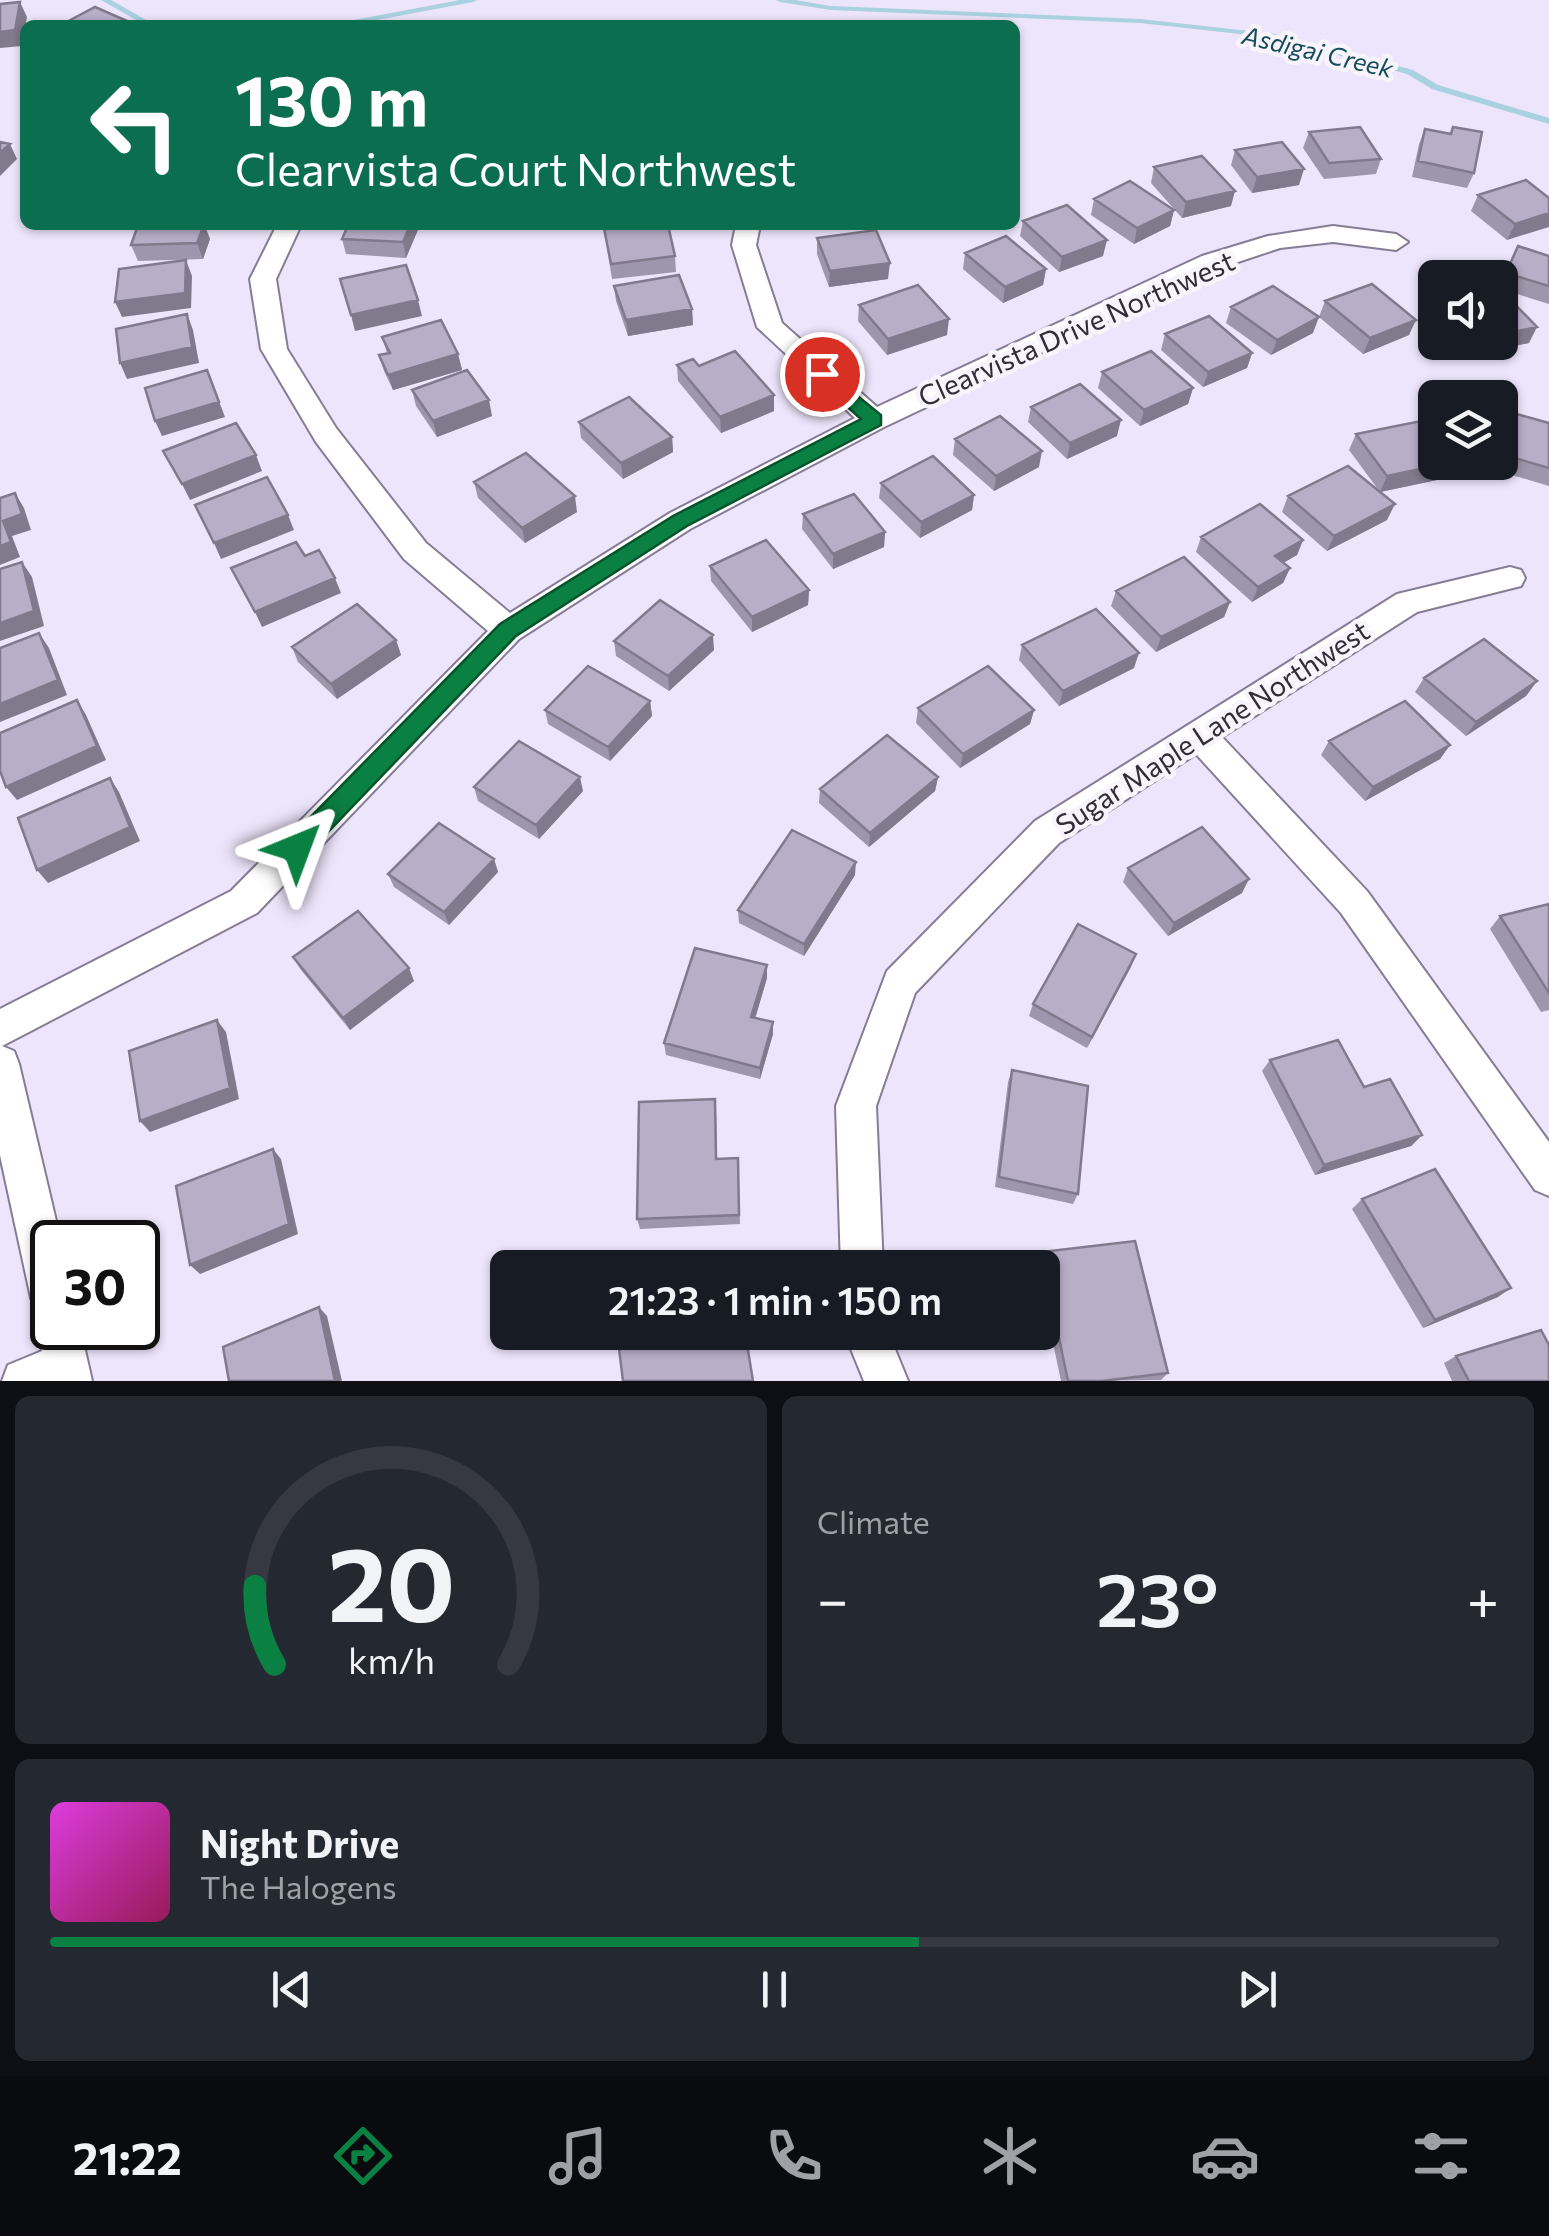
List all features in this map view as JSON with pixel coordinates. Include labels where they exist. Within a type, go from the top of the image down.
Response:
[{"type":"street","points":[[287,230],[263,279],[274,349],[326,435],[415,552],[508,630]]},
{"type":"street","points":[[747,230],[744,246],[770,327],[874,420]]},
{"type":"street","name":"Clearvista Drive Northwest","points":[[0,1029],[244,902],[508,630],[680,521],[874,420],[1211,262],[1277,241],[1333,234],[1396,242]]},
{"type":"street","name":"Sugar Maple Lane Northwest","points":[[861,1250],[856,1106],[900,984],[1048,832],[1408,602],[1510,578]]},
{"type":"street","points":[[1200,736],[1354,902],[1547,1169]]},
{"type":"street","points":[[0,1064],[35,1220]]},
{"type":"street","points":[[873,1350],[886,1381]]},
{"type":"street","points":[[24,1381],[65,1357]]},
{"type":"building","points":[[20,2],[15,30],[0,32],[0,4]]},
{"type":"building","points":[[95,7],[125,20],[70,20]]},
{"type":"building","points":[[1360,127],[1381,159],[1329,163],[1309,132]]},
{"type":"building","points":[[1453,127],[1482,132],[1474,173],[1418,161],[1425,129],[1451,134]]},
{"type":"building","points":[[1282,142],[1304,169],[1257,177],[1235,150]]},
{"type":"building","points":[[1202,156],[1235,191],[1186,202],[1154,167]]},
{"type":"building","points":[[1526,180],[1549,198],[1549,213],[1515,224],[1478,195]]},
{"type":"building","points":[[1130,181],[1174,210],[1137,228],[1094,199]]},
{"type":"building","points":[[1067,205],[1107,240],[1062,257],[1023,221]]},
{"type":"building","points":[[136,230],[202,230],[197,243],[131,245]]},
{"type":"building","points":[[346,230],[408,230],[403,242],[342,239]]},
{"type":"building","points":[[604,230],[669,230],[675,256],[611,264]]},
{"type":"building","points":[[876,230],[890,263],[830,271],[817,238]]},
{"type":"building","points":[[1006,236],[1046,269],[1005,287],[965,253]]},
{"type":"building","points":[[1518,246],[1549,256],[1549,286],[1518,277],[1518,260],[1512,260]]},
{"type":"building","points":[[186,260],[185,293],[115,302],[119,269]]},
{"type":"building","points":[[406,265],[418,300],[351,315],[340,279]]},
{"type":"building","points":[[679,275],[692,309],[626,320],[614,286]]},
{"type":"building","points":[[1372,284],[1416,320],[1370,338],[1325,301]]},
{"type":"building","points":[[918,285],[949,319],[888,339],[859,305]]},
{"type":"building","points":[[1273,286],[1319,317],[1277,340],[1231,307]]},
{"type":"building","points":[[1518,307],[1537,327],[1518,331]]},
{"type":"building","points":[[187,314],[192,347],[120,363],[116,329]]},
{"type":"building","points":[[1209,316],[1252,353],[1208,372],[1165,334]]},
{"type":"building","points":[[441,320],[458,354],[388,375],[379,355],[390,353],[382,337]]},
{"type":"building","points":[[735,351],[774,395],[720,417],[677,365],[693,359],[699,366]]},
{"type":"building","points":[[1151,351],[1193,388],[1144,410],[1102,372]]},
{"type":"building","points":[[207,370],[219,402],[155,421],[145,388]]},
{"type":"building","points":[[467,370],[489,400],[433,421],[412,390]]},
{"type":"building","points":[[1080,384],[1121,420],[1070,443],[1031,407]]},
{"type":"building","points":[[629,397],[672,437],[621,463],[579,422]]},
{"type":"building","points":[[1518,414],[1549,423],[1549,468],[1518,459]]},
{"type":"building","points":[[1000,416],[1042,451],[996,476],[955,439]]},
{"type":"building","points":[[1418,422],[1418,469],[1387,476],[1356,434]]},
{"type":"building","points":[[236,423],[256,455],[182,484],[163,451]]},
{"type":"building","points":[[526,453],[575,496],[522,528],[474,482]]},
{"type":"building","points":[[933,456],[974,495],[921,522],[881,483]]},
{"type":"building","points":[[1348,466],[1395,504],[1334,536],[1288,496]]},
{"type":"building","points":[[267,477],[288,515],[214,543],[195,505]]},
{"type":"building","points":[[15,493],[22,514],[3,521],[11,542],[0,546],[0,498]]},
{"type":"building","points":[[854,494],[885,532],[833,554],[803,514]]},
{"type":"building","points":[[1260,504],[1303,540],[1275,556],[1290,568],[1258,587],[1201,537]]},
{"type":"building","points":[[766,540],[809,590],[752,617],[710,566]]},
{"type":"building","points":[[296,542],[305,556],[319,550],[335,578],[255,612],[231,568]]},
{"type":"building","points":[[1184,557],[1230,602],[1161,637],[1116,591]]},
{"type":"building","points":[[22,562],[34,611],[0,623],[0,569]]},
{"type":"building","points":[[660,600],[713,635],[668,676],[614,641]]},
{"type":"building","points":[[357,604],[396,640],[331,684],[292,647]]},
{"type":"building","points":[[1096,609],[1139,653],[1063,691],[1022,645]]},
{"type":"building","points":[[39,633],[58,680],[0,704],[0,648]]},
{"type":"building","points":[[1484,639],[1537,681],[1476,722],[1424,678]]},
{"type":"building","points":[[588,666],[650,701],[608,747],[545,710]]},
{"type":"building","points":[[988,666],[1034,710],[963,754],[918,708]]},
{"type":"building","points":[[77,700],[97,746],[6,787],[0,771],[0,733]]},
{"type":"building","points":[[1405,701],[1450,745],[1373,787],[1329,741]]},
{"type":"building","points":[[887,735],[938,777],[870,833],[820,789]]},
{"type":"building","points":[[519,741],[580,777],[536,825],[474,787]]},
{"type":"building","points":[[110,778],[130,827],[37,870],[18,818]]},
{"type":"building","points":[[439,823],[494,859],[444,912],[388,874]]},
{"type":"building","points":[[1202,827],[1249,879],[1174,923],[1128,868]]},
{"type":"building","points":[[792,830],[856,862],[804,944],[738,910]]},
{"type":"building","points":[[1549,904],[1549,993],[1500,916]]},
{"type":"building","points":[[358,911],[409,968],[343,1018],[293,957]]},
{"type":"building","points":[[1078,924],[1136,954],[1092,1037],[1033,1004]]},
{"type":"building","points":[[695,948],[767,965],[751,1017],[773,1022],[760,1068],[664,1043]]},
{"type":"building","points":[[217,1020],[230,1088],[140,1121],[129,1051]]},
{"type":"building","points":[[1338,1040],[1364,1087],[1390,1079],[1422,1135],[1324,1165],[1270,1060]]},
{"type":"building","points":[[1012,1070],[1088,1086],[1078,1194],[999,1177]]},
{"type":"building","points":[[715,1099],[716,1159],[738,1158],[739,1215],[637,1219],[639,1102]]},
{"type":"building","points":[[273,1149],[289,1224],[190,1265],[176,1186]]},
{"type":"building","points":[[1435,1169],[1511,1288],[1435,1320],[1362,1199]]},
{"type":"building","points":[[1135,1241],[1168,1373],[1068,1381],[1060,1343],[1058,1250]]},
{"type":"building","points":[[319,1307],[335,1381],[229,1381],[223,1347]]},
{"type":"building","points":[[1541,1330],[1549,1345],[1549,1381],[1469,1381],[1456,1356]]},
{"type":"building","points":[[619,1350],[748,1350],[753,1381],[623,1381]]},
{"type":"waterway","name":"Asdigai Creek","points":[[105,0],[142,20]]},
{"type":"waterway","name":"Asdigai Creek","points":[[365,20],[473,0]]},
{"type":"waterway","name":"Asdigai Creek","points":[[780,0],[831,8],[1140,21],[1276,36],[1410,72],[1435,87],[1549,121]]},
{"type":"route","points":[[297,848],[508,630],[680,521],[874,420],[822,374]]}]
